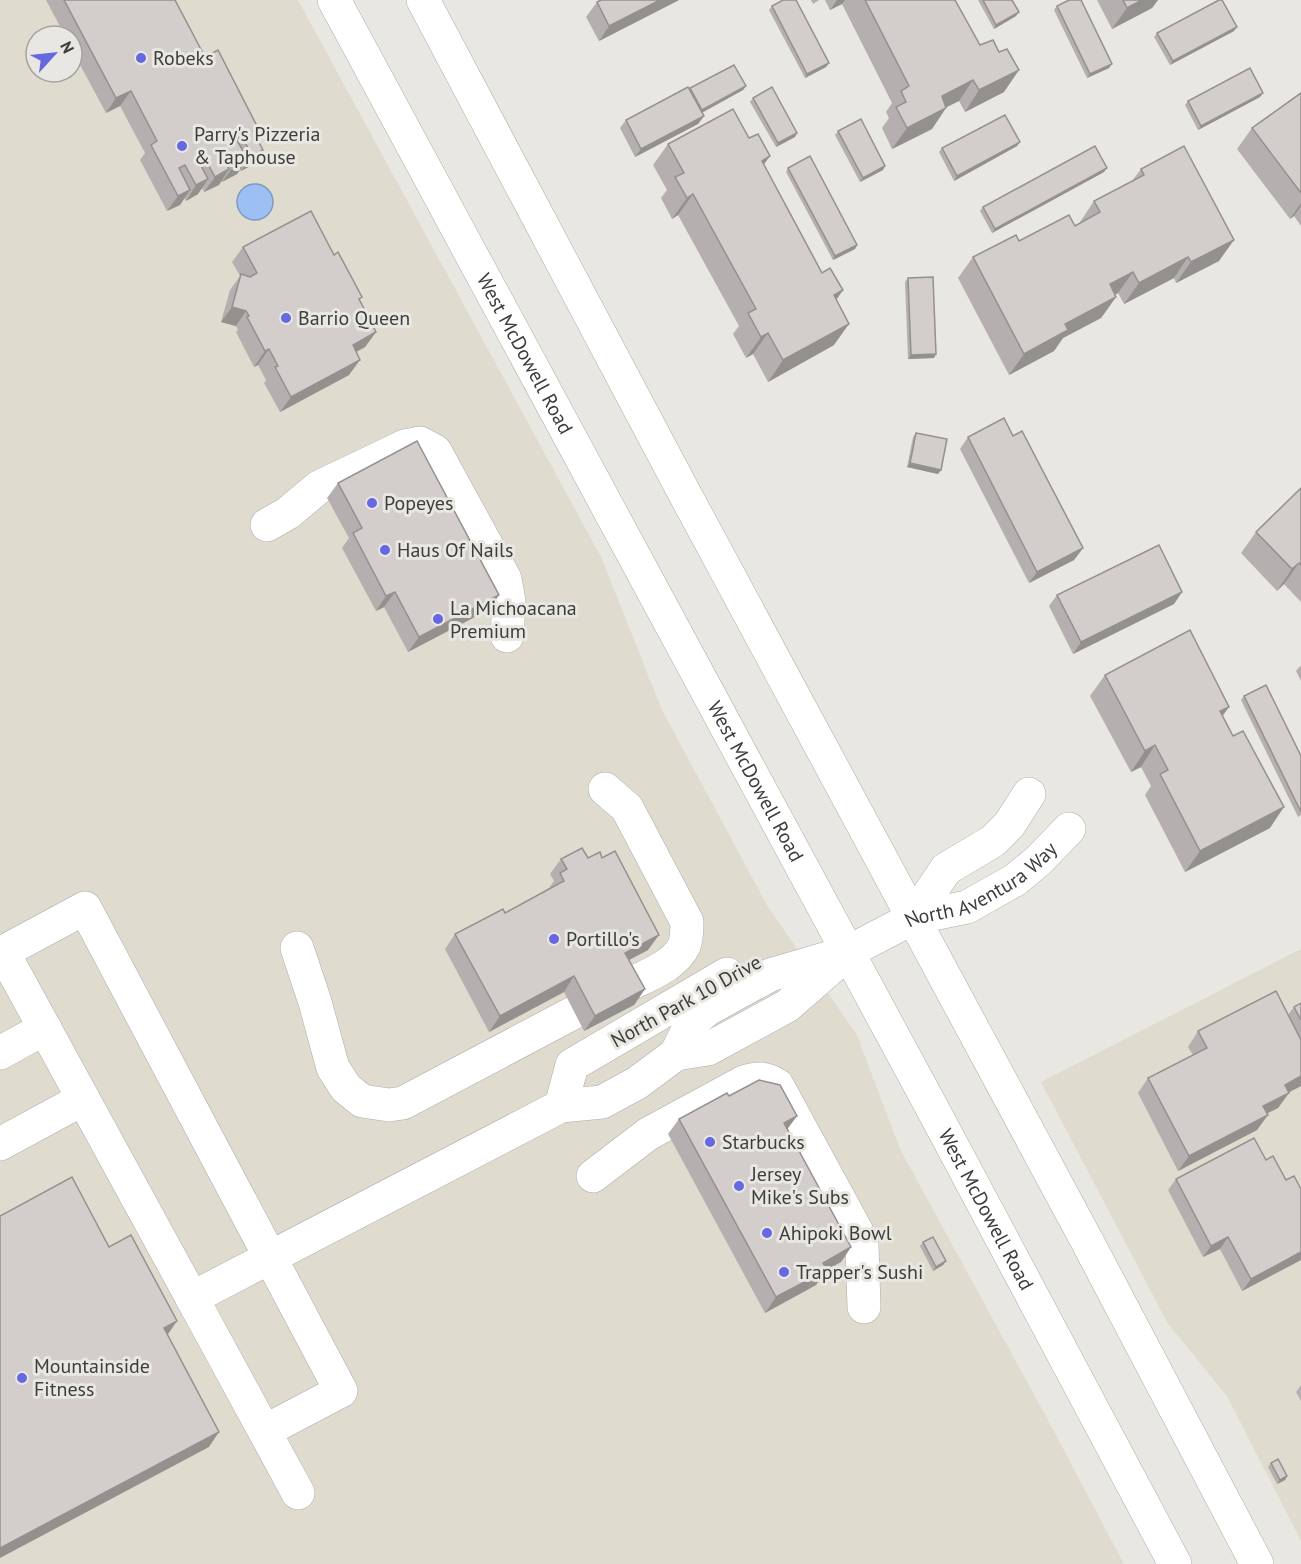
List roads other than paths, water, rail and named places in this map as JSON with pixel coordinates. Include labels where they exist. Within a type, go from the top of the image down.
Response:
[{"type":"main road","name":"West McDowell Road","points":[[334,0],[848,952],[1174,1564]]},
{"type":"main road","points":[[423,0],[1257,1564]]},
{"type":"main road","points":[[267,525],[288,513],[319,487],[405,446],[420,443],[435,451],[505,579],[509,601],[507,636]]},
{"type":"main road","points":[[605,789],[627,808],[687,922],[687,937],[675,958],[624,987]]},
{"type":"main road","name":"North Aventura Way","points":[[914,918],[946,869],[993,840],[1009,825],[1029,794]]},
{"type":"main road","name":"North Aventura Way","points":[[914,918],[967,907],[1015,880],[1038,861],[1069,829]]},
{"type":"main road","points":[[265,1431],[341,1390],[272,1256],[85,908],[2,953],[298,1493]]},
{"type":"main road","name":"North Park 10 Drive","points":[[192,1298],[561,1106],[602,1102],[637,1083],[676,1054],[695,1020],[708,1009],[770,975],[848,952],[914,918]]},
{"type":"main road","points":[[297,948],[333,1068],[346,1088],[362,1101],[389,1105],[403,1103],[573,1013]]},
{"type":"main road","name":"North Park 10 Drive","points":[[561,1106],[572,1065],[696,990],[760,956],[848,952]]},
{"type":"main road","points":[[0,1053],[45,1028]]},
{"type":"main road","points":[[593,1176],[648,1134],[744,1082],[754,1078],[766,1079],[777,1085],[857,1232],[862,1245],[864,1307]]},
{"type":"main road","points":[[0,1144],[83,1099]]},
{"type":"water","points":[[255,184],[268,189],[273,202],[268,215],[255,220],[242,215],[237,202],[242,189]]},
{"type":"place","name":"Robeks","points":[[141,58]]},
{"type":"place","name":"Parry's Pizzeria & Taphouse","points":[[182,146]]},
{"type":"place","name":"Barrio Queen","points":[[286,318]]},
{"type":"place","name":"Popeyes","points":[[372,503]]},
{"type":"place","name":"Haus Of Nails","points":[[385,550]]},
{"type":"place","name":"La Michoacana Premium","points":[[438,619]]},
{"type":"place","name":"Portillo's","points":[[554,939]]},
{"type":"place","name":"Starbucks","points":[[710,1142]]},
{"type":"place","name":"Jersey Mike's Subs","points":[[739,1186]]},
{"type":"place","name":"Ahipoki Bowl","points":[[767,1233]]},
{"type":"place","name":"Trapper's Sushi","points":[[784,1272]]},
{"type":"place","name":"Mountainside Fitness","points":[[22,1378]]}]
